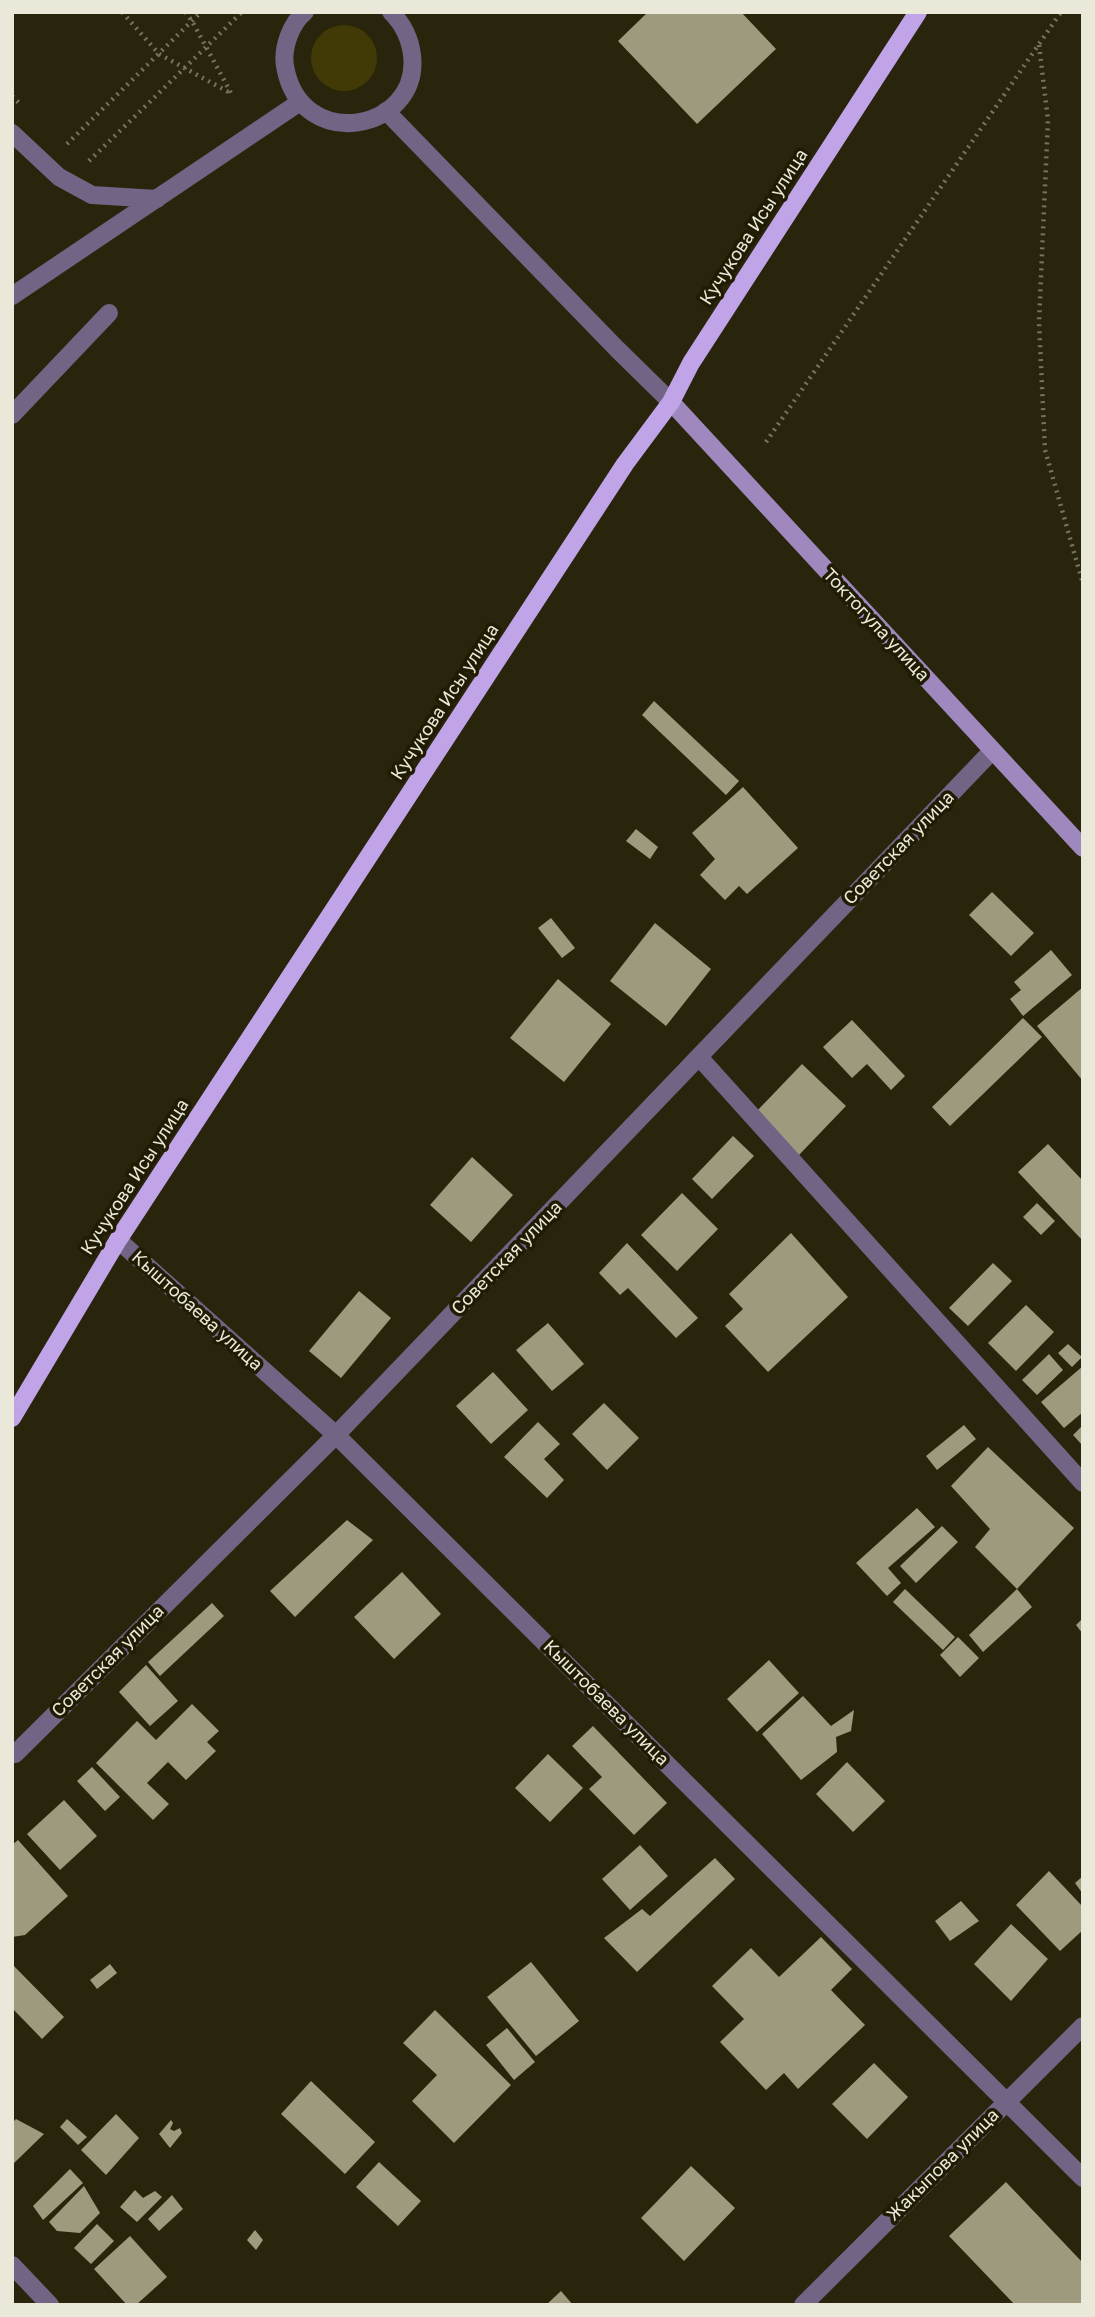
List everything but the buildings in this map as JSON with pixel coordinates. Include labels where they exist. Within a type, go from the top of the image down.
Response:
[{"type":"main road","name":"Кучукова Исы улица","points":[[12,1418],[118,1240],[625,464],[671,402],[691,363],[918,12]]},
{"type":"main road","name":"Токтогула улица","points":[[671,402],[1083,848]]},
{"type":"street","points":[[305,12],[288,36],[284,59],[288,83],[300,103],[317,116],[338,123],[359,124],[380,116],[397,102],[408,83],[413,62],[410,40],[396,14]]},
{"type":"street","points":[[12,296],[300,103]]},
{"type":"street","points":[[386,111],[671,402]]},
{"type":"street","points":[[12,133],[59,177],[92,195],[157,199]]},
{"type":"street","points":[[12,415],[109,313]]},
{"type":"street","name":"Советская улица","points":[[12,1752],[15,1754],[337,1435],[992,751]]},
{"type":"street","points":[[699,1057],[1083,1483]]},
{"type":"street","name":"Кыштобаева улица","points":[[118,1240],[337,1435],[1083,2178]]},
{"type":"street","name":"Жакыпова улица","points":[[803,2305],[1083,2026]]},
{"type":"street","points":[[12,2265],[50,2305]]},
{"type":"path","points":[[122,12],[159,54],[232,94],[192,21],[184,12]]},
{"type":"path","points":[[72,152],[63,148],[201,12]]},
{"type":"path","points":[[80,156],[89,161],[242,12]]},
{"type":"path","points":[[766,442],[1061,12]]},
{"type":"path","points":[[1039,45],[1048,120],[1039,323],[1045,450],[1083,584]]},
{"type":"path","points":[[12,96],[29,113]]},
{"type":"shaded area","points":[[344,25],[357,28],[367,35],[374,45],[377,58],[374,71],[367,81],[357,88],[344,91],[331,88],[321,81],[314,71],[311,58],[314,45],[321,35],[331,28]]}]
